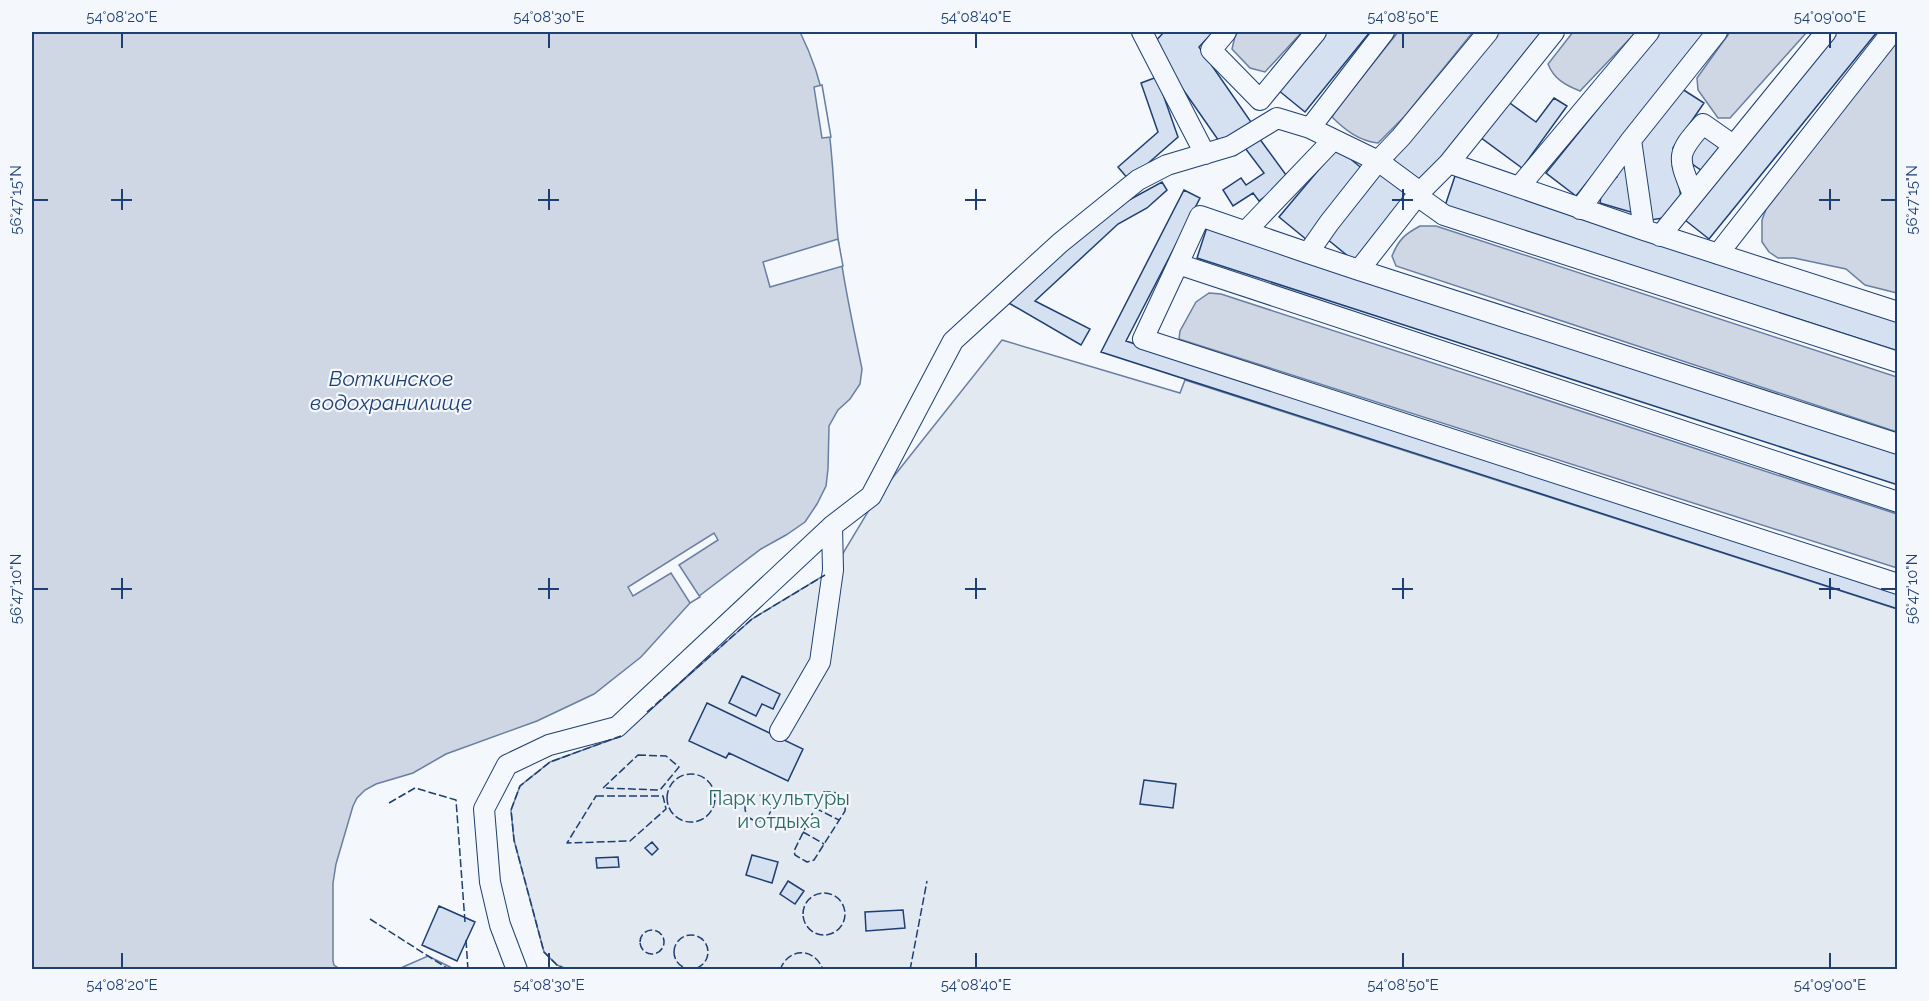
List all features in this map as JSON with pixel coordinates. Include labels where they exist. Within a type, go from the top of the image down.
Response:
[{"type":"lane","points":[[1226,32],[1211,50],[1277,118],[1310,128],[1378,161],[1420,192],[1423,200],[1444,215],[1898,362]]},
{"type":"lane","points":[[1260,100],[1316,32]]},
{"type":"lane","points":[[1310,128],[1384,32]]},
{"type":"lane","points":[[1308,253],[1378,161],[1401,137],[1488,32]]},
{"type":"lane","points":[[1359,270],[1420,192],[1449,163],[1554,32]]},
{"type":"lane","points":[[1519,187],[1649,32]]},
{"type":"lane","points":[[1580,209],[1631,140],[1718,32]]},
{"type":"lane","points":[[1652,233],[1693,195],[1826,32]]},
{"type":"lane","points":[[1718,254],[1892,32]]},
{"type":"lane","points":[[1144,33],[1205,154]]},
{"type":"lane","points":[[517,969],[500,924],[490,882],[484,809],[507,765],[549,745],[617,727],[832,526],[871,496],[953,341],[1060,243],[1138,180],[1167,165],[1231,146],[1277,118]]},
{"type":"lane","points":[[1693,195],[1681,165],[1684,145],[1703,124],[1733,145]]},
{"type":"lane","points":[[1245,231],[1333,140]]},
{"type":"lane","points":[[1631,140],[1652,233]]},
{"type":"lane","points":[[1449,163],[1652,233],[1898,312]]},
{"type":"lane","points":[[1898,444],[1359,270],[1200,216],[1143,339],[1898,584]]},
{"type":"lane","points":[[1178,264],[1898,502]]},
{"type":"lane","points":[[780,731],[820,662],[833,570],[832,526]]},
{"type":"green space","name":"Парк культуры и отдыха","points":[[1002,340],[1180,393],[1185,380],[1897,609],[1897,969],[567,969],[557,965],[544,952],[514,840],[511,810],[520,786],[550,762],[621,736],[752,619],[833,570],[875,500]]},
{"type":"green space","points":[[428,956],[454,969],[401,969],[403,967]]},
{"type":"water","name":"Воткинское водохранилище","points":[[32,32],[800,32],[812,58],[830,133],[840,254],[862,369],[860,384],[850,399],[838,410],[829,426],[826,486],[817,504],[805,522],[761,549],[690,603],[641,657],[594,694],[537,721],[446,754],[413,773],[376,784],[365,790],[353,806],[336,864],[333,883],[333,961],[334,965],[340,969],[32,969]]},
{"type":"water","points":[[1238,32],[1302,32],[1265,72],[1250,68],[1232,49]]},
{"type":"water","points":[[1398,32],[1473,32],[1404,117],[1378,143],[1371,142],[1353,134],[1332,117]]},
{"type":"water","points":[[1573,32],[1636,32],[1580,91],[1561,81],[1553,74],[1548,64]]},
{"type":"water","points":[[1730,32],[1807,32],[1730,118],[1718,118],[1698,90],[1697,78]]},
{"type":"water","points":[[1897,42],[1897,293],[1865,285],[1846,269],[1794,258],[1778,258],[1769,252],[1762,242],[1762,220],[1768,204]]},
{"type":"water","points":[[1420,226],[1436,226],[1897,377],[1897,432],[1396,266],[1392,256],[1397,245],[1406,235]]},
{"type":"water","points":[[1209,293],[1221,294],[1897,514],[1897,568],[1179,339],[1180,331],[1196,302]]},
{"type":"pier","points":[[822,85],[831,137],[822,138],[814,87]]},
{"type":"pier","points":[[838,239],[843,266],[770,287],[763,262]]},
{"type":"pier","points":[[714,533],[718,540],[679,565],[700,597],[690,603],[671,573],[633,596],[628,587]]},
{"type":"building","points":[[1164,32],[1213,32],[1199,47],[1251,122],[1221,144],[1152,45]]},
{"type":"building","points":[[1325,32],[1370,32],[1305,112],[1278,90]]},
{"type":"building","points":[[1496,32],[1544,32],[1422,183],[1393,160]]},
{"type":"building","points":[[1660,32],[1708,32],[1576,196],[1546,173]]},
{"type":"building","points":[[1837,32],[1877,32],[1709,239],[1685,220]]},
{"type":"building","points":[[1157,77],[1178,137],[1129,180],[1118,167],[1158,132],[1141,83]]},
{"type":"building","points":[[1679,87],[1704,103],[1673,148],[1682,204],[1669,217],[1651,220],[1638,138]]},
{"type":"building","points":[[1554,98],[1567,106],[1522,168],[1480,137],[1507,101],[1536,122]]},
{"type":"building","points":[[1703,131],[1725,147],[1705,173],[1688,161]]},
{"type":"building","points":[[1259,138],[1289,179],[1259,201],[1253,193],[1233,206],[1223,190],[1241,178],[1246,185],[1264,173],[1245,148]]},
{"type":"building","points":[[1337,148],[1364,170],[1307,240],[1279,217]]},
{"type":"building","points":[[1615,165],[1629,165],[1634,213],[1600,203],[1602,189],[1617,177]]},
{"type":"building","points":[[1384,169],[1411,192],[1354,261],[1327,239]]},
{"type":"building","points":[[1455,176],[1898,318],[1898,351],[1445,206]]},
{"type":"building","points":[[1162,182],[1167,190],[1147,208],[1118,224],[1035,301],[1090,329],[1081,345],[1007,302],[1107,212]]},
{"type":"building","points":[[1184,190],[1200,198],[1126,341],[1898,591],[1898,609],[1101,352]]},
{"type":"building","points":[[1207,227],[1898,451],[1898,485],[1197,258]]},
{"type":"building","points":[[742,676],[780,694],[773,709],[762,704],[756,716],[729,703]]},
{"type":"building","points":[[707,703],[803,749],[788,781],[729,753],[726,758],[689,741]]},
{"type":"building","points":[[1144,780],[1176,784],[1173,808],[1140,804]]},
{"type":"building","points":[[652,842],[658,849],[652,855],[645,848]]},
{"type":"building","points":[[752,855],[778,862],[772,883],[746,875]]},
{"type":"building","points":[[618,857],[619,867],[597,868],[596,858]]},
{"type":"building","points":[[788,881],[804,891],[795,904],[780,894]]},
{"type":"building","points":[[439,906],[475,922],[457,961],[422,945]]},
{"type":"building","points":[[903,910],[905,928],[866,931],[865,912]]},
{"type":"fence","points":[[647,712],[752,619],[825,575]]},
{"type":"fence","points":[[567,970],[557,965],[544,952],[514,840],[511,810],[520,786],[550,762],[621,736]]},
{"type":"fence","points":[[638,755],[666,756],[679,767],[660,790],[603,788],[638,755]]},
{"type":"fence","points":[[691,774],[708,781],[715,798],[708,815],[691,822],[674,815],[667,798],[674,781],[691,774]]},
{"type":"fence","points":[[389,803],[415,788],[456,800],[465,922]]},
{"type":"fence","points":[[823,792],[834,792],[846,800],[845,811],[814,860],[807,862],[795,855],[794,851],[823,792]]},
{"type":"fence","points":[[758,795],[767,799],[771,808],[767,817],[758,821],[749,817],[745,808],[749,799],[758,795]]},
{"type":"fence","points":[[596,796],[663,796],[666,809],[630,841],[567,843],[596,796]]},
{"type":"fence","points":[[815,808],[839,820]]},
{"type":"fence","points":[[803,832],[824,844]]},
{"type":"fence","points":[[910,970],[927,881]]},
{"type":"fence","points":[[824,893],[839,899],[845,914],[839,929],[824,935],[809,929],[803,914],[809,899],[824,893]]},
{"type":"fence","points":[[370,919],[450,970]]},
{"type":"fence","points":[[652,930],[657,931],[663,937],[664,942],[663,947],[657,953],[652,954],[647,953],[641,947],[640,942],[641,937],[647,931],[652,930]]},
{"type":"fence","points":[[691,935],[703,940],[708,952],[703,964],[691,969],[679,964],[674,952],[679,940],[691,935]]},
{"type":"fence","points":[[466,940],[468,970]]},
{"type":"fence","points":[[780,970],[789,957],[802,953],[814,957],[823,970]]}]
